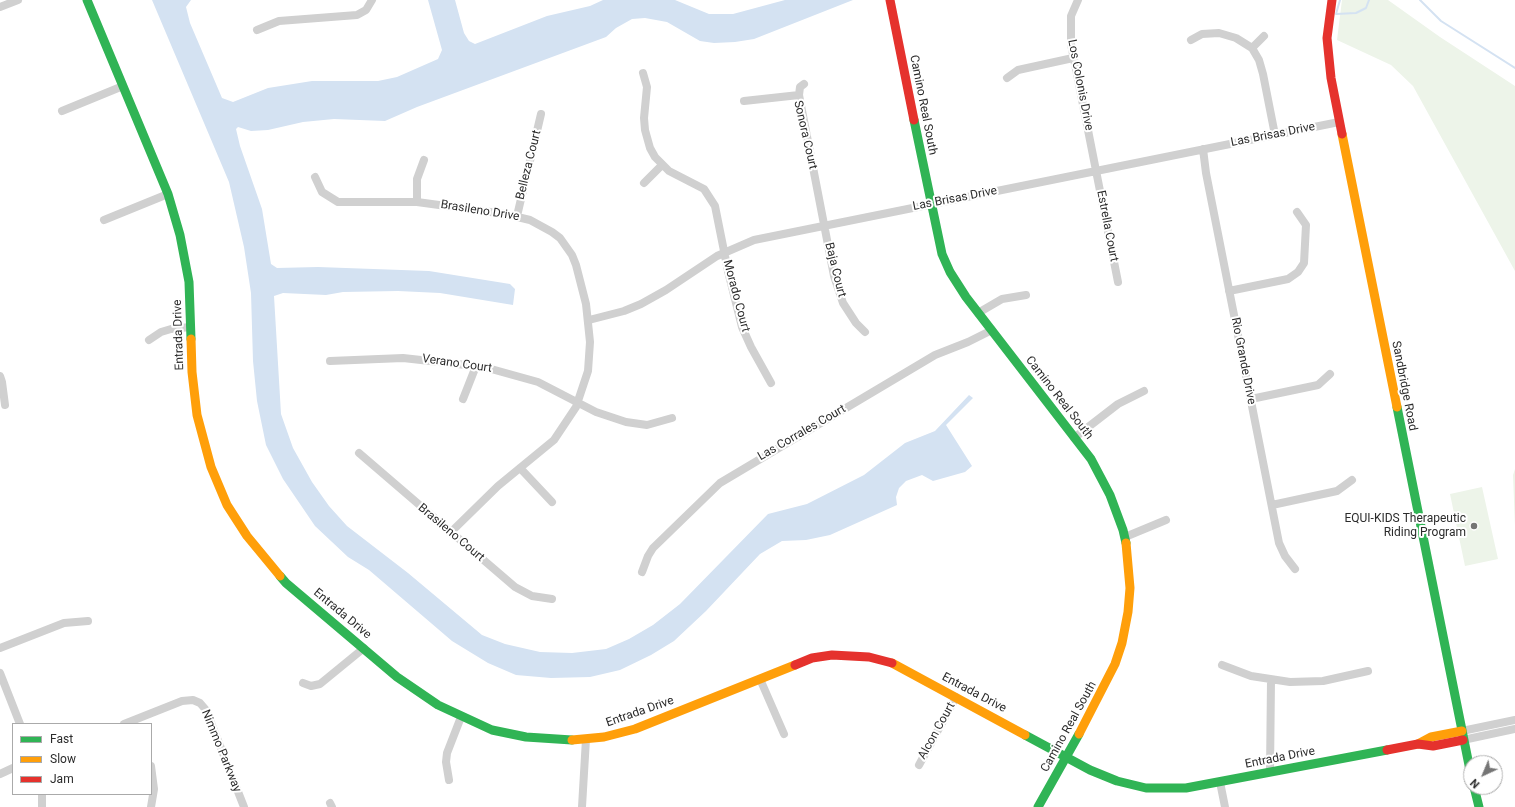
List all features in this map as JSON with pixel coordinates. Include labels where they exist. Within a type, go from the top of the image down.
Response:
[{"type":"street","points":[[0,7],[18,0]]},
{"type":"street","name":"Entrada Drive","points":[[87,0],[168,194],[179,229],[190,295],[192,372],[199,426],[211,467],[227,505],[247,536],[286,583],[397,677],[417,692],[461,717],[507,734],[549,739],[586,740],[635,729],[812,658],[852,654],[897,665],[1102,776],[1117,782],[1146,788],[1186,788],[1418,744],[1434,746],[1462,735]]},
{"type":"street","points":[[257,30],[279,21],[357,15],[366,10],[372,0]]},
{"type":"street","name":"Camino Real South","points":[[890,0],[938,242],[948,266],[956,283],[1074,438],[1101,477],[1118,514],[1125,537],[1130,569],[1130,588],[1128,612],[1122,643],[1106,684],[1038,807]]},
{"type":"street","name":"Los Colonis Drive","points":[[1078,0],[1071,16],[1070,30],[1073,58],[1096,171]]},
{"type":"street","name":"Sandbridge Road","points":[[1332,0],[1328,22],[1328,54],[1339,122],[1466,755]]},
{"type":"street","points":[[1191,40],[1202,34],[1219,33],[1236,38],[1252,48],[1259,60],[1263,74],[1275,135]]},
{"type":"street","points":[[1252,48],[1264,36]]},
{"type":"street","points":[[1007,78],[1018,70],[1073,58]]},
{"type":"street","points":[[643,73],[647,87],[644,118],[645,130],[650,148],[662,165],[644,183]]},
{"type":"street","points":[[799,95],[800,87],[804,84]]},
{"type":"street","points":[[62,111],[123,86]]},
{"type":"street","name":"Sonora Court","points":[[744,102],[799,95],[824,225]]},
{"type":"street","name":"Belleza Court","points":[[516,216],[541,114]]},
{"type":"street","name":"Las Brisas Drive","points":[[589,320],[624,311],[654,298],[725,252],[754,240],[1339,122]]},
{"type":"street","name":"Rio Grande Drive","points":[[1203,149],[1206,173],[1229,291],[1281,547],[1285,556],[1295,569]]},
{"type":"street","points":[[417,202],[417,179],[424,160]]},
{"type":"street","name":"Morado Court","points":[[662,165],[680,177],[697,185],[710,197],[715,206],[742,327],[751,348],[771,383]]},
{"type":"street","name":"Estrella Court","points":[[1096,171],[1118,282]]},
{"type":"street","name":"Brasileno Drive","points":[[315,177],[322,192],[327,197],[338,202],[417,202],[516,216],[535,222],[552,232],[566,246],[576,265],[589,320],[590,342],[588,370],[578,402],[568,421],[554,440],[478,504],[450,533]]},
{"type":"street","points":[[104,220],[168,194]]},
{"type":"street","points":[[1229,291],[1288,279],[1298,272],[1304,263],[1306,225],[1298,212]]},
{"type":"street","name":"Baja Court","points":[[824,225],[841,298],[849,314],[865,332]]},
{"type":"street","points":[[978,313],[1002,299],[1026,295]]},
{"type":"street","points":[[149,340],[161,332],[171,329],[190,327]]},
{"type":"street","name":"Las Corrales Court","points":[[642,572],[648,556],[653,548],[720,483],[935,355],[992,330]]},
{"type":"street","name":"Verano Court","points":[[330,361],[403,358],[476,366],[505,371],[532,380],[611,418],[638,425],[652,424],[672,418]]},
{"type":"street","points":[[463,398],[476,366]]},
{"type":"street","points":[[1251,399],[1318,385],[1330,374]]},
{"type":"street","points":[[0,376],[5,405]]},
{"type":"street","points":[[1074,438],[1118,404],[1144,391]]},
{"type":"street","name":"Brasileno Court","points":[[359,453],[450,533],[515,586],[532,596],[552,599]]},
{"type":"street","points":[[520,468],[552,502]]},
{"type":"street","points":[[1272,504],[1337,491],[1352,480]]},
{"type":"street","points":[[1125,537],[1166,520]]},
{"type":"street","points":[[0,648],[64,623],[88,622]]},
{"type":"street","points":[[303,683],[311,686],[320,684],[364,648]]},
{"type":"street","points":[[1222,665],[1251,676],[1290,682],[1323,681],[1368,671]]},
{"type":"street","points":[[0,673],[20,723]]},
{"type":"street","points":[[760,679],[784,734]]},
{"type":"street","points":[[1270,772],[1271,680]]},
{"type":"street","name":"Alcon Court","points":[[918,766],[956,697]]},
{"type":"street","name":"Nimmo Parkway","points":[[135,722],[182,701],[192,700],[200,703],[206,710],[244,807]]},
{"type":"street","points":[[449,780],[446,767],[447,753],[461,717]]},
{"type":"street","points":[[1462,735],[1515,720]]},
{"type":"street","points":[[1462,735],[1515,730]]},
{"type":"street","points":[[582,807],[586,740]]},
{"type":"street","points":[[0,774],[12,768]]},
{"type":"street","points":[[151,807],[154,789],[152,774]]},
{"type":"street","points":[[1220,782],[1225,807]]},
{"type":"street","points":[[42,795],[42,807]]},
{"type":"street","points":[[1476,795],[1479,807]]},
{"type":"shaded area","points":[[1342,0],[1388,0],[1440,37],[1515,86],[1515,271],[1413,86],[1391,65],[1337,40]]},
{"type":"shaded area","points":[[1515,469],[1515,526],[1513,475]]},
{"type":"shaded area","name":"EQUI-KIDS Therapeutic Riding Program","points":[[1482,487],[1498,559],[1465,566],[1450,494]]},
{"type":"water","points":[[152,0],[191,0],[186,7],[190,23],[222,98],[233,102],[268,88],[312,81],[378,81],[397,77],[438,59],[442,50],[428,0],[455,0],[464,33],[469,41],[475,44],[547,16],[590,6],[603,0],[675,0],[709,14],[733,14],[785,0],[853,0],[754,39],[735,42],[714,43],[700,41],[667,22],[645,18],[632,19],[616,28],[606,37],[417,107],[385,121],[334,119],[303,122],[268,130],[251,131],[238,127],[236,129],[240,146],[262,209],[271,264],[277,268],[318,267],[429,271],[510,284],[515,289],[513,305],[440,293],[398,291],[343,292],[326,295],[283,293],[274,296],[281,414],[293,448],[312,482],[329,506],[347,526],[408,573],[482,635],[505,644],[540,652],[572,653],[606,649],[629,639],[653,625],[680,604],[768,514],[807,504],[864,475],[905,443],[935,431],[969,395],[973,398],[946,425],[972,466],[965,472],[933,481],[922,475],[906,481],[899,488],[896,497],[897,505],[830,535],[806,540],[782,541],[760,554],[706,611],[674,641],[651,655],[620,670],[590,677],[551,678],[516,675],[488,663],[452,641],[369,570],[348,557],[315,526],[283,479],[266,445],[257,401],[253,361],[251,293],[244,247],[229,182]]},
{"type":"waterway","points":[[1340,0],[1336,14],[1356,13],[1366,8],[1369,0]]},
{"type":"waterway","points":[[1420,0],[1441,21],[1515,68]]},
{"type":"traffic: fast","points":[[87,0],[168,194],[180,235],[189,282],[191,339]]},
{"type":"traffic: fast","points":[[914,120],[942,254],[950,272],[966,297],[1091,459],[1110,495],[1123,530],[1126,543]]},
{"type":"traffic: fast","points":[[1397,407],[1467,755]]},
{"type":"traffic: fast","points":[[280,576],[286,583],[397,677],[438,705],[492,730],[526,737],[572,740]]},
{"type":"traffic: fast","points":[[1038,807],[1079,734]]},
{"type":"traffic: fast","points":[[1025,735],[1090,770],[1117,781],[1146,788],[1186,788],[1387,750]]},
{"type":"traffic: fast","points":[[1476,795],[1479,807]]},
{"type":"traffic: slow","points":[[1342,134],[1397,407]]},
{"type":"traffic: slow","points":[[191,339],[192,372],[197,415],[211,467],[227,505],[247,536],[280,576]]},
{"type":"traffic: slow","points":[[1079,734],[1115,664],[1122,643],[1128,612],[1130,588],[1126,543]]},
{"type":"traffic: slow","points":[[892,663],[1025,735]]},
{"type":"traffic: slow","points":[[572,740],[604,737],[635,729],[795,665]]},
{"type":"traffic: slow","points":[[1418,744],[1431,737],[1462,731]]},
{"type":"traffic: jam","points":[[890,0],[914,120]]},
{"type":"traffic: jam","points":[[1332,0],[1327,38],[1331,78],[1342,134]]},
{"type":"traffic: jam","points":[[795,665],[812,658],[832,655],[869,657],[892,663]]},
{"type":"traffic: jam","points":[[1387,750],[1418,744],[1433,746],[1463,740]]},
{"type":"place","name":"EQUI-KIDS Therapeutic Riding Program","points":[[1474,526]]}]
